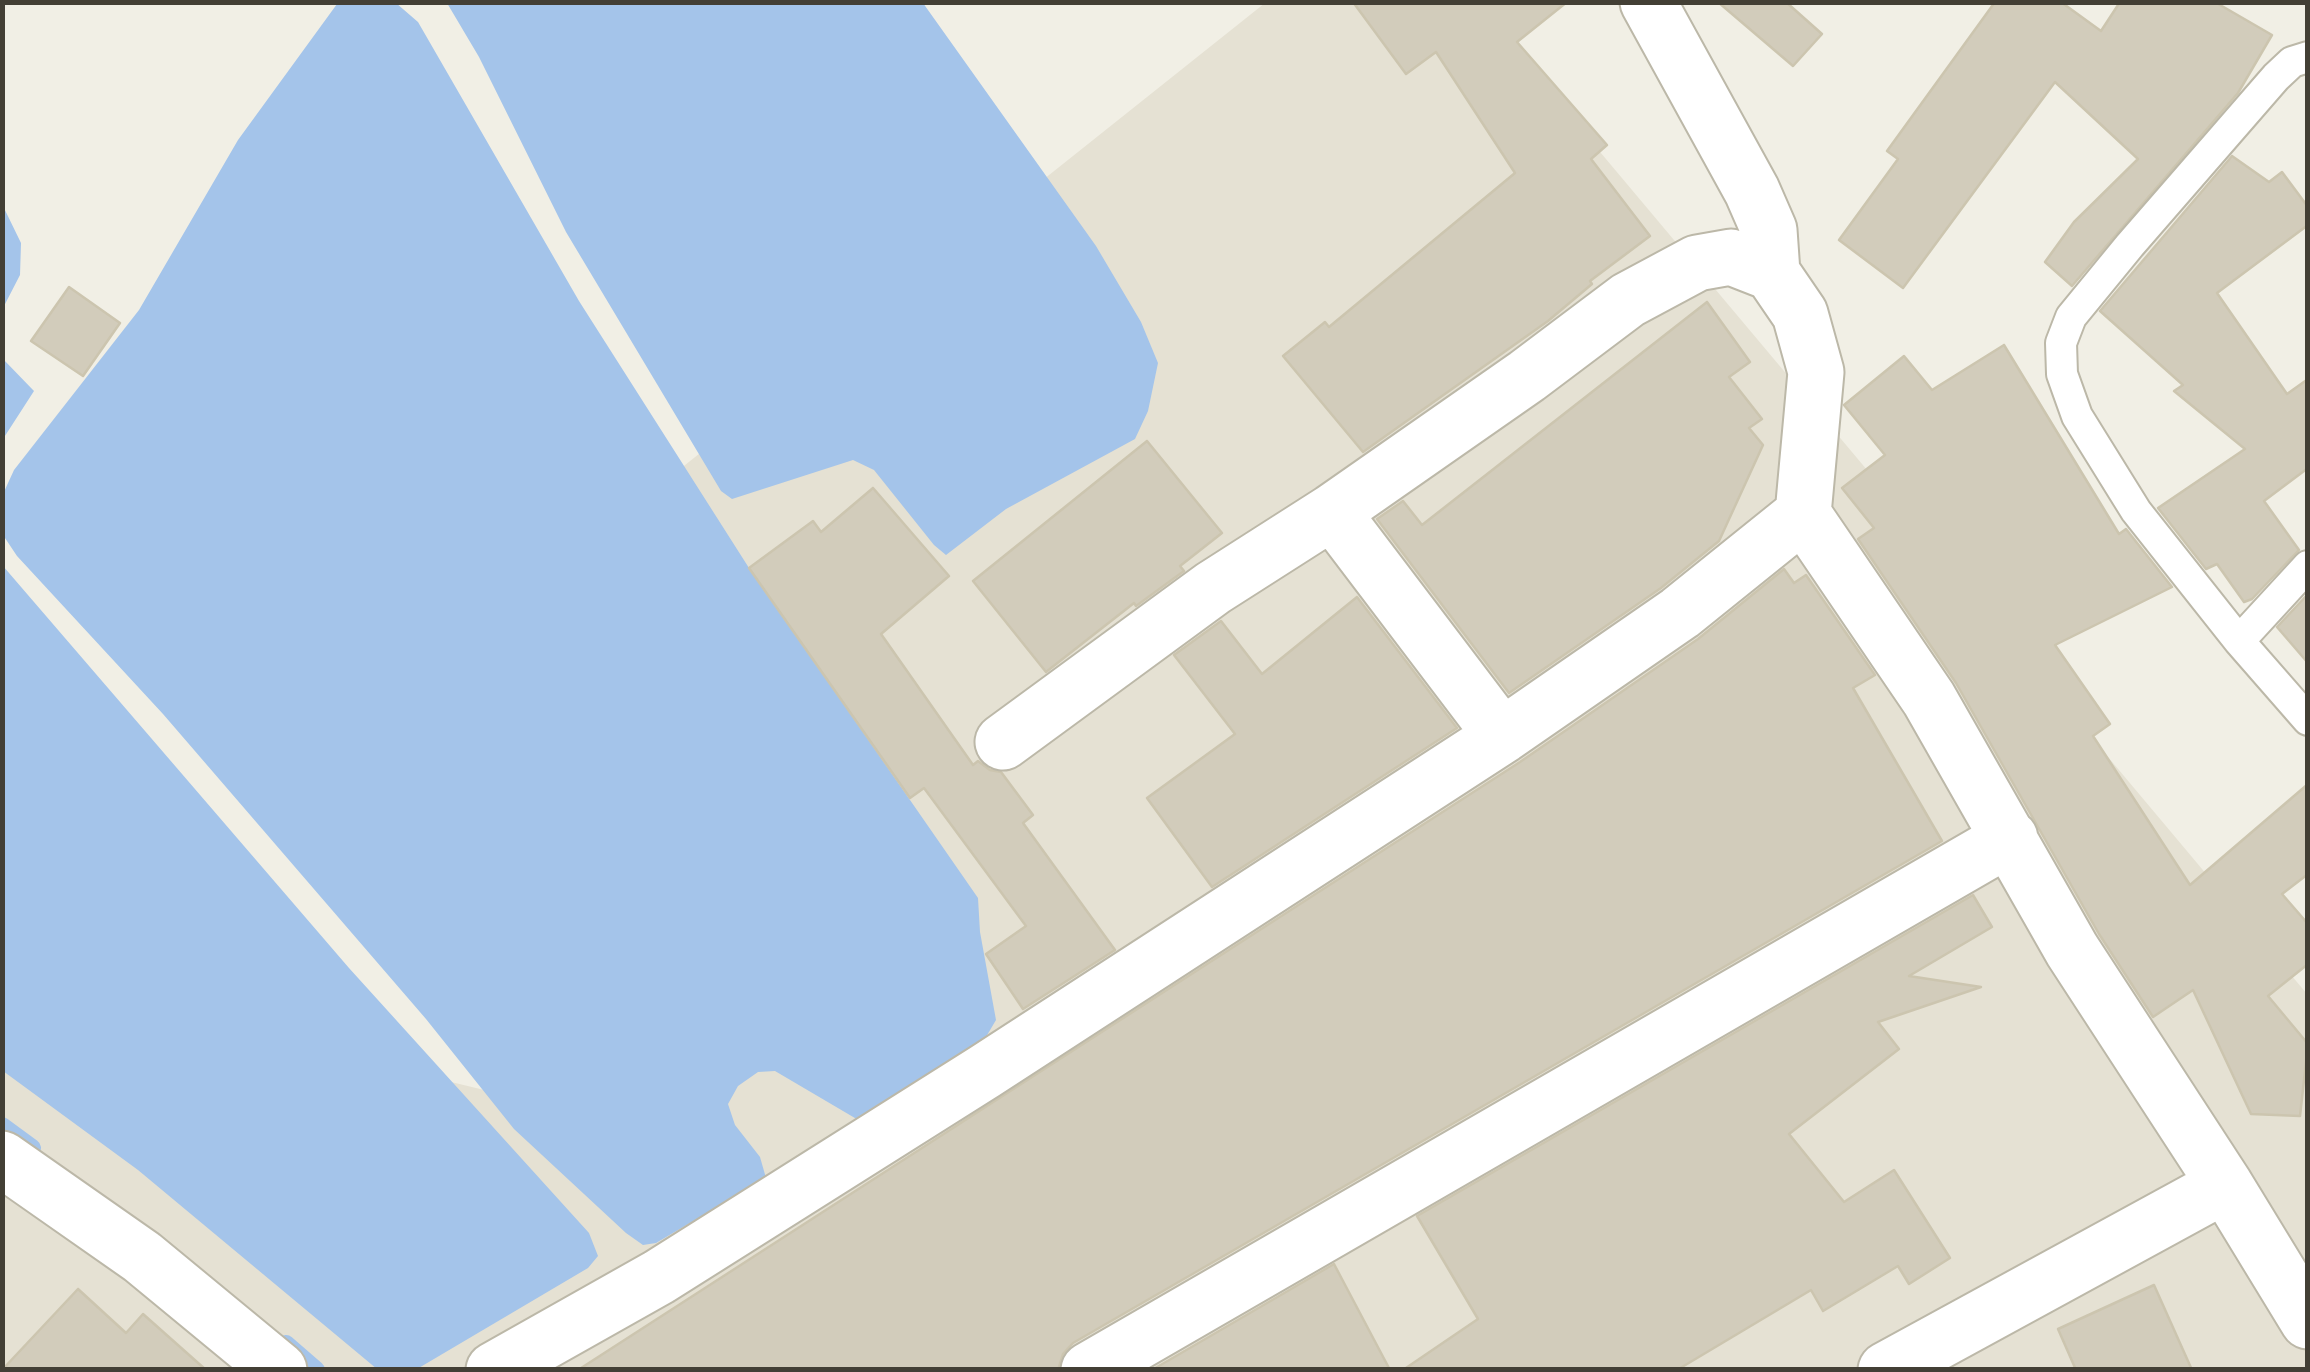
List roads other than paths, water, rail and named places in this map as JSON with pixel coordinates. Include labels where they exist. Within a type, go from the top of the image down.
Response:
[{"type":"street","points":[[1648,2],[1752,191],[1769,230],[1772,273],[1800,314],[1816,372],[1803,514],[1929,699],[2072,950],[2308,1321]]},
{"type":"street","points":[[1003,742],[1213,588],[1332,512],[1628,300],[1697,263],[1731,257],[1772,273]]},
{"type":"street","points":[[1332,512],[1502,736]]},
{"type":"street","points":[[494,1370],[708,1246],[1502,736],[1680,613],[1803,514]]},
{"type":"street","points":[[1089,1370],[2010,838]]},
{"type":"street","points":[[2,1159],[142,1257],[279,1370]]},
{"type":"street","points":[[1886,1370],[2225,1185]]},
{"type":"lane","points":[[2308,57],[2292,62],[2276,77],[2130,245],[2071,318],[2061,342],[2062,374],[2077,416],[2136,510],[2308,720]]},
{"type":"lane","points":[[2239,640],[2308,566]]},
{"type":"water","points":[[396,3],[418,22],[579,301],[749,568],[978,898],[996,1020],[983,1042],[860,1121],[775,1071],[758,1072],[738,1086],[728,1104],[735,1125],[760,1157],[766,1178],[656,1243],[643,1245],[626,1233],[514,1129],[426,1019],[163,714],[17,556],[3,535],[3,494],[14,470],[139,310],[238,140],[337,4]]},
{"type":"water","points":[[447,3],[923,3],[1096,246],[1141,322],[1158,363],[1148,411],[1135,439],[1006,509],[946,555],[874,470],[853,460],[732,499],[721,491],[566,232],[479,57]]},
{"type":"water","points":[[3,206],[21,243],[20,275],[3,308]]},
{"type":"water","points":[[3,359],[34,391],[3,439]]},
{"type":"water","points":[[3,566],[349,968],[589,1233],[598,1256],[588,1268],[417,1369],[377,1369],[138,1170],[3,1071]]},
{"type":"waterway","points":[[2,1126],[32,1148]]},
{"type":"waterway","points":[[286,1344],[316,1370]]}]
